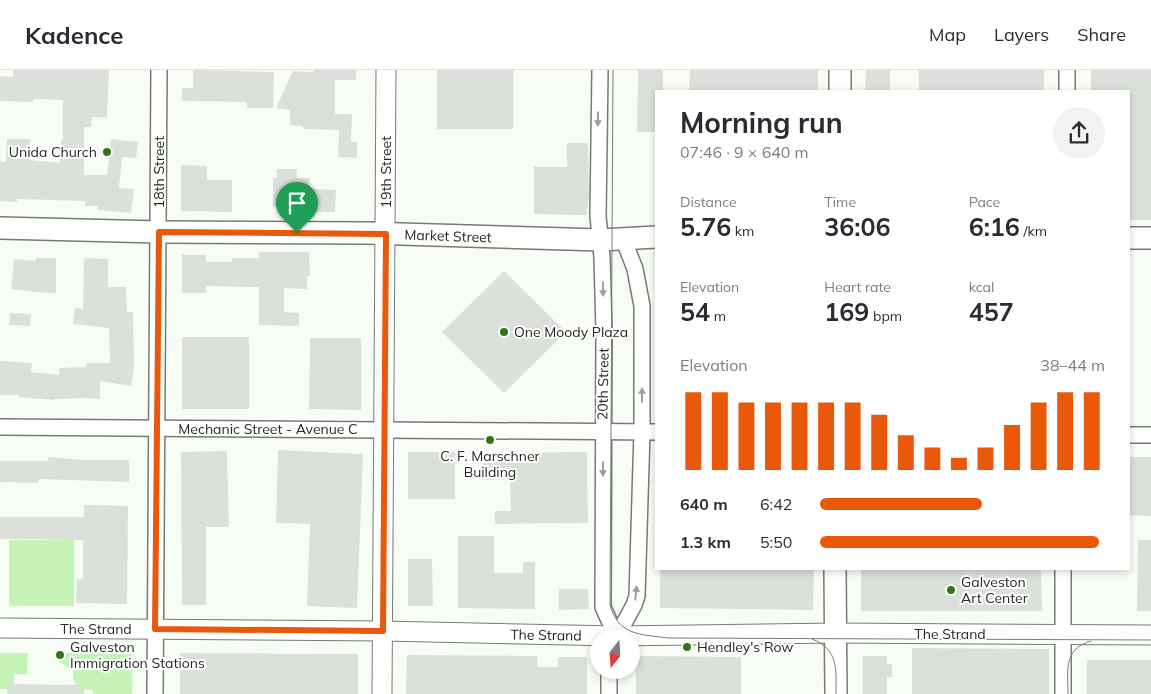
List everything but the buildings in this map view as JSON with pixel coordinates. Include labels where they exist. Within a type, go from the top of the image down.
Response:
[{"type":"main road","points":[[840,70],[840,90]]},
{"type":"main road","name":"Market Street","points":[[0,228],[159,232],[386,234],[601,240],[655,237]]},
{"type":"main road","points":[[1130,238],[1151,238]]},
{"type":"main road","points":[[835,570],[836,694]]},
{"type":"street","name":"18th Street","points":[[154,694],[160,70]]},
{"type":"street","name":"19th Street","points":[[382,694],[386,70]]},
{"type":"street","name":"20th Street","points":[[600,70],[598,216],[601,240],[604,331],[603,606],[613,629]]},
{"type":"street","points":[[1066,90],[1067,70]]},
{"type":"street","points":[[620,629],[637,596],[649,432],[642,306],[634,269],[623,238]]},
{"type":"street","name":"Mechanic Street - Avenue C","points":[[0,427],[649,432]]},
{"type":"street","points":[[1130,435],[1151,435]]},
{"type":"street","points":[[1063,694],[1064,570]]},
{"type":"street","name":"The Strand","points":[[0,628],[383,631],[590,636]]},
{"type":"street","name":"The Strand","points":[[640,637],[837,633],[1151,635]]},
{"type":"street","points":[[609,679],[610,694]]},
{"type":"green space","points":[[9,540],[74,540],[74,606],[9,606]]},
{"type":"green space","points":[[0,653],[28,653],[27,674],[14,674],[14,684],[7,684],[7,689],[0,689]]},
{"type":"green space","points":[[59,653],[133,654],[132,694],[93,694],[93,690],[79,689],[73,680],[73,670],[59,662]]},
{"type":"tram line","points":[[613,70],[610,605],[619,623],[632,632],[668,638],[1151,640]]},
{"type":"tram line","points":[[812,639],[821,643],[831,654],[836,669],[836,694]]},
{"type":"tram line","points":[[1068,694],[1068,669],[1071,655],[1076,649],[1091,641]]},
{"type":"place","name":"Unida Church","points":[[107,152]]},
{"type":"place","name":"One Moody Plaza","points":[[504,332]]},
{"type":"place","name":"C. F. Marschner Building","points":[[490,440]]},
{"type":"place","name":"Galveston Art Center","points":[[951,590]]},
{"type":"place","name":"Hendley's Row","points":[[687,647]]},
{"type":"place","name":"Galveston Immigration Stations","points":[[60,655]]},
{"type":"route","points":[[159,232],[297,233],[386,234],[383,430],[383,631],[155,629],[159,232]]}]
